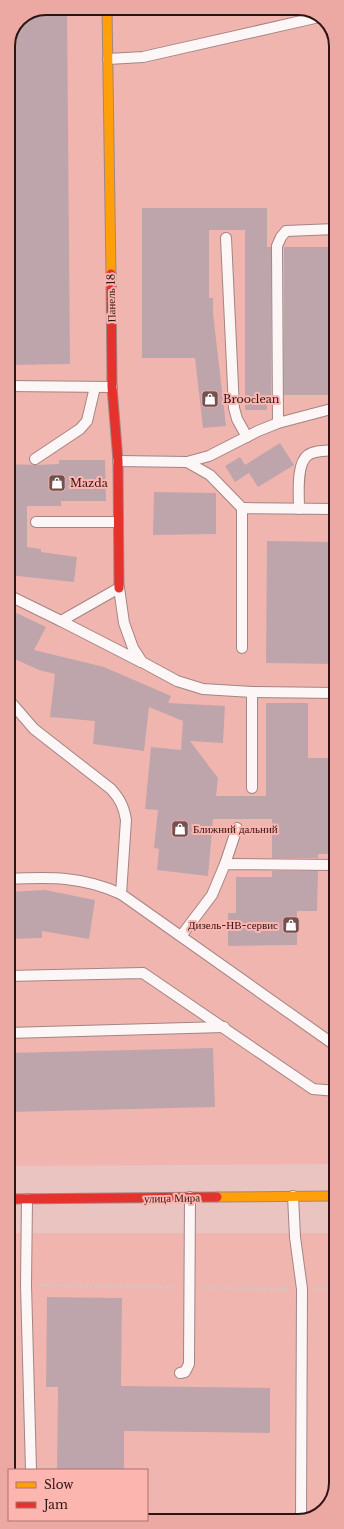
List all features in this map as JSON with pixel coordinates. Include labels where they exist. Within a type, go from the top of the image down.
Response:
[{"type":"street","name":"Панель 18","points":[[107,15],[112,387],[118,461],[118,588]]},
{"type":"street","name":"улица Мира","points":[[15,1199],[329,1196]]},
{"type":"lane","points":[[102,15],[107,25]]},
{"type":"lane","points":[[108,59],[143,57],[311,18]]},
{"type":"lane","points":[[278,423],[277,246],[281,237],[286,231],[329,229]]},
{"type":"lane","points":[[226,238],[234,408],[237,420],[247,437]]},
{"type":"lane","points":[[15,386],[112,387]]},
{"type":"lane","points":[[35,460],[80,429],[87,421],[95,387]]},
{"type":"lane","points":[[118,461],[187,462],[209,456],[278,423],[329,410]]},
{"type":"lane","points":[[299,509],[302,462],[307,455],[314,452],[329,451]]},
{"type":"lane","points":[[187,462],[210,475],[242,508],[242,648]]},
{"type":"lane","points":[[242,508],[329,509]]},
{"type":"lane","points":[[36,522],[118,522]]},
{"type":"lane","points":[[61,620],[118,588],[124,623],[133,648],[142,662]]},
{"type":"lane","points":[[15,598],[61,620],[188,685],[203,689],[252,692],[329,693]]},
{"type":"lane","points":[[252,692],[252,788]]},
{"type":"lane","points":[[15,707],[34,729],[111,789],[120,799],[124,808],[126,820],[121,894]]},
{"type":"lane","points":[[181,936],[212,895],[225,864],[237,828]]},
{"type":"lane","points":[[225,864],[329,865]]},
{"type":"lane","points":[[15,879],[66,878],[88,881],[121,894],[329,1041]]},
{"type":"lane","points":[[15,976],[143,973],[313,1089],[329,1090]]},
{"type":"lane","points":[[15,1033],[224,1027]]},
{"type":"lane","points":[[294,1196],[295,1237],[302,1289],[300,1514]]},
{"type":"lane","points":[[180,1373],[185,1372],[189,1364],[190,1197]]},
{"type":"lane","points":[[27,1199],[26,1285],[31,1469]]},
{"type":"shaded area","points":[[46,15],[300,15],[313,19],[321,26],[327,36],[329,46],[329,1164],[15,1166],[15,46],[16,38],[38,16]]},
{"type":"shaded area","points":[[15,1233],[329,1233],[329,1487],[323,1502],[313,1510],[298,1514],[148,1514],[148,1469],[15,1469]]},
{"type":"building","points":[[46,15],[67,15],[70,364],[15,365],[15,46],[17,34],[24,24],[34,17]]},
{"type":"building","points":[[142,208],[267,208],[267,247],[271,247],[271,395],[267,395],[267,410],[245,410],[245,230],[209,230],[209,298],[213,298],[213,313],[226,426],[203,428],[195,358],[142,358]]},
{"type":"building","points":[[284,247],[329,247],[329,395],[284,395]]},
{"type":"building","points":[[280,443],[294,465],[258,487],[249,473],[235,482],[225,466],[240,457],[245,465]]},
{"type":"building","name":"Mazda","points":[[59,460],[105,460],[106,501],[61,501],[61,506],[27,506],[27,547],[41,549],[41,552],[77,557],[74,582],[15,576],[15,464],[59,464]]},
{"type":"building","points":[[154,492],[216,493],[216,534],[153,535]]},
{"type":"building","points":[[267,541],[329,542],[329,664],[266,663]]},
{"type":"building","points":[[15,612],[46,627],[34,650],[104,667],[171,696],[168,703],[225,706],[223,743],[190,741],[218,778],[216,796],[266,796],[266,703],[308,703],[308,758],[329,758],[329,854],[318,854],[318,858],[272,858],[272,819],[213,819],[208,876],[157,870],[159,849],[154,848],[158,810],[145,809],[151,747],[181,750],[183,721],[149,707],[144,751],[93,744],[95,721],[50,717],[55,674],[39,670],[15,659]]},
{"type":"building","points":[[272,871],[318,871],[317,911],[297,911],[297,945],[228,946],[228,913],[236,913],[236,877],[272,877]]},
{"type":"building","points":[[45,890],[95,900],[89,939],[42,931],[42,938],[15,939],[15,892]]},
{"type":"building","points":[[213,1048],[215,1107],[15,1112],[15,1053]]},
{"type":"building","points":[[47,1297],[122,1298],[121,1386],[270,1388],[270,1433],[124,1431],[124,1469],[57,1469],[58,1387],[46,1387]]},
{"type":"traffic: slow","points":[[107,15],[111,274]]},
{"type":"traffic: slow","points":[[217,1197],[329,1196]]},
{"type":"traffic: jam","points":[[111,274],[112,387],[118,461],[119,588]]},
{"type":"traffic: jam","points":[[15,1199],[217,1197]]},
{"type":"place","name":"Brooсlean","points":[[210,399]]},
{"type":"place","name":"Mazda","points":[[57,483]]},
{"type":"place","name":"Ближний дальний","points":[[180,829]]},
{"type":"place","name":"Дизель-НВ-сервис","points":[[291,925]]}]
